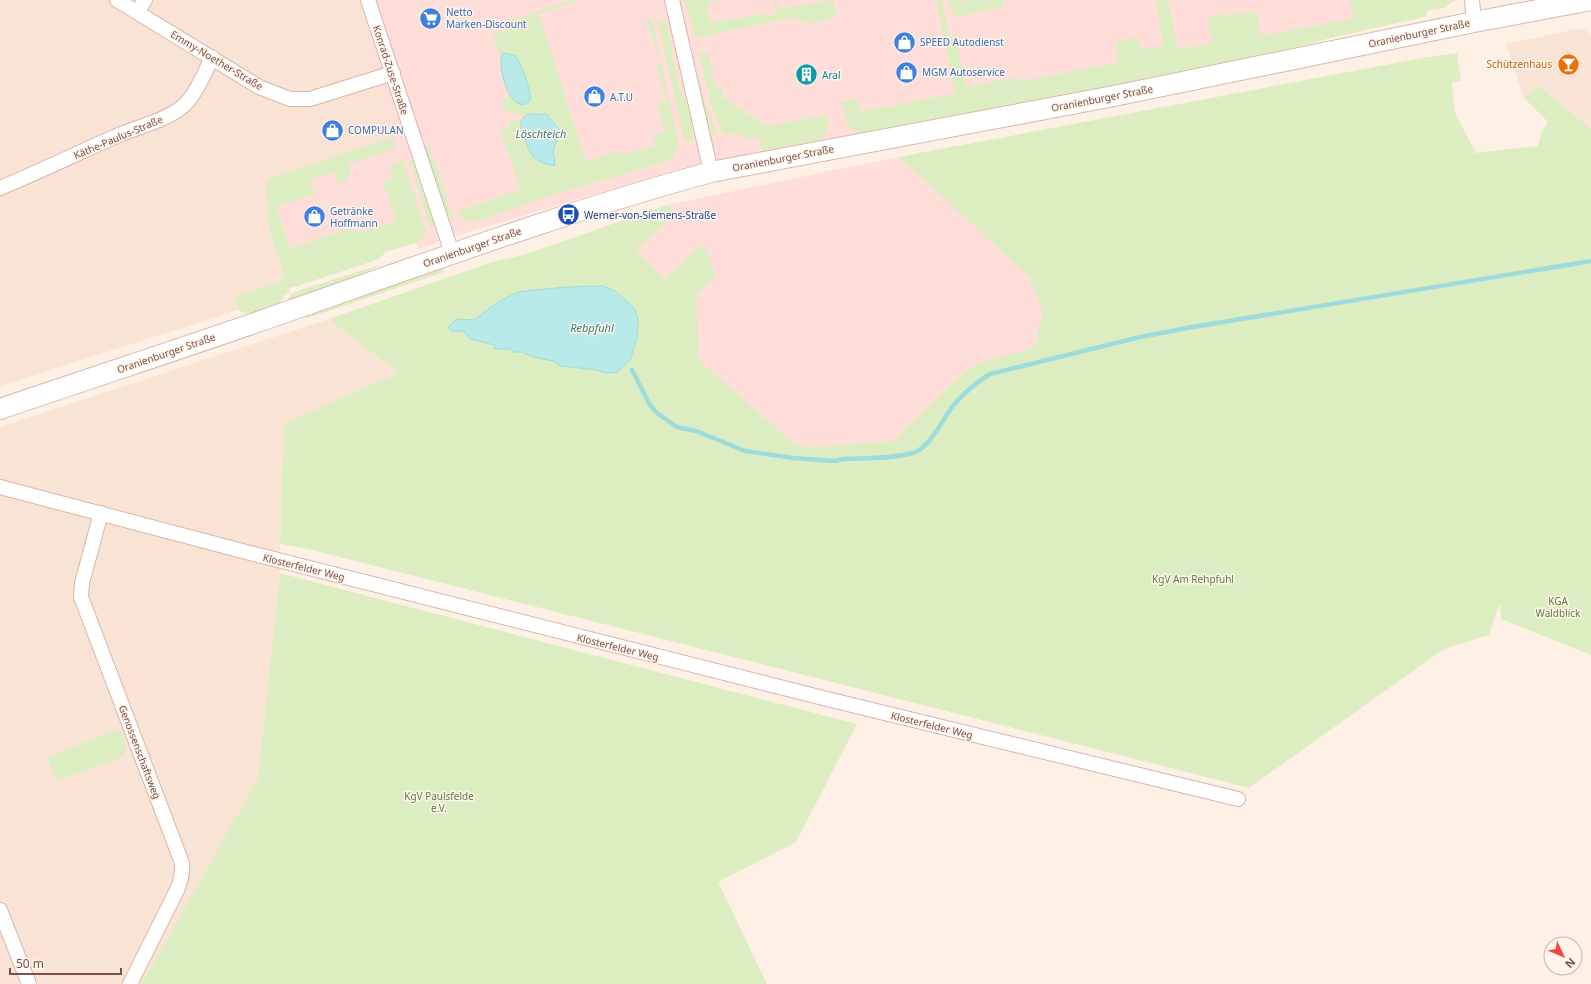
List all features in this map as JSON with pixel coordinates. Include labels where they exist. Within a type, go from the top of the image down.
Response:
[{"type":"main road","name":"Oranienburger Straße","points":[[0,409],[290,311],[452,253],[575,213],[711,172],[1114,96],[1474,22],[1591,0]]},
{"type":"street","name":"Emmy-Noether-Straße","points":[[117,0],[259,87],[290,99],[310,99],[393,73]]},
{"type":"street","points":[[137,12],[146,0]]},
{"type":"street","name":"Konrad-Zuse-Straße","points":[[368,0],[452,253]]},
{"type":"street","points":[[672,0],[711,172]]},
{"type":"street","points":[[1472,0],[1474,22]]},
{"type":"street","name":"Käthe-Paulus-Straße","points":[[0,188],[172,114],[183,107],[190,98],[212,58]]},
{"type":"street","name":"Klosterfelder Weg","points":[[0,487],[250,553],[822,698],[1238,799]]},
{"type":"street","name":"Genossenschaftsweg","points":[[101,514],[82,583],[81,597],[182,863],[183,872],[182,879],[177,890],[130,984]]},
{"type":"street","points":[[0,910],[29,984]]},
{"type":"shaded area","points":[[0,0],[375,0],[389,38],[365,47],[393,137],[270,231],[291,293],[0,386]]},
{"type":"shaded area","points":[[375,0],[1461,0],[1179,56],[867,135],[682,168],[468,232],[418,249],[412,232],[284,275],[270,231],[265,180],[393,137],[365,47],[389,38]]},
{"type":"shaded area","points":[[1582,28],[1591,34],[1591,129],[1539,86],[1524,98],[1506,44]]},
{"type":"shaded area","points":[[956,146],[1187,328],[929,441],[756,451],[597,229],[668,205]]},
{"type":"shaded area","points":[[329,319],[399,373],[284,423],[280,573],[258,778],[142,984],[0,984],[0,427]]},
{"type":"green space","points":[[570,0],[582,0],[539,14],[586,161],[620,150],[622,155],[656,145],[653,135],[665,131],[656,104],[667,100],[656,66],[661,64],[646,20],[652,19],[678,142],[676,153],[669,161],[543,198],[482,220],[469,222],[460,216],[457,211],[520,189],[500,130],[509,127],[508,123],[510,121],[522,120],[522,130],[531,153],[538,161],[554,166],[555,160],[552,153],[559,129],[546,114],[536,115],[531,113],[525,116],[504,110],[501,102],[506,96],[523,104],[515,56],[503,53],[501,59],[493,37],[509,29],[508,23],[491,28],[491,26]]},
{"type":"green space","points":[[683,0],[722,0],[707,3],[710,23],[765,13],[766,16],[776,14],[774,2],[777,1],[779,9],[833,0],[837,17],[810,24],[793,17],[695,39],[691,19]]},
{"type":"green space","points":[[936,0],[942,0],[950,39],[956,38],[966,87],[1017,77],[1019,82],[1119,62],[1115,42],[1138,37],[1140,50],[1164,45],[1155,0],[1168,0],[1178,49],[1212,43],[1207,17],[1227,13],[1228,16],[1256,11],[1261,36],[1354,18],[1350,0],[1454,0],[1445,8],[1426,11],[1427,16],[1323,40],[1249,60],[867,135],[855,131],[848,124],[842,101],[857,98],[860,112],[955,93]]},
{"type":"green space","points":[[950,0],[1003,0],[1004,7],[958,17],[952,12]]},
{"type":"green space","points":[[657,18],[667,24],[679,87],[685,99],[692,127],[693,140],[691,143],[684,139]]},
{"type":"green space","points":[[706,52],[710,57],[715,87],[721,86],[723,97],[767,126],[823,115],[827,117],[828,121],[824,135],[814,143],[761,150],[759,137],[745,139],[744,135],[723,134],[711,105],[699,54]]},
{"type":"green space","points":[[1457,53],[1461,81],[1452,83],[1455,113],[1476,153],[1538,146],[1541,133],[1548,122],[1524,98],[1539,86],[1591,129],[1591,655],[1501,619],[1500,603],[1489,635],[1444,649],[1249,788],[308,549],[280,544],[284,423],[398,373],[329,319],[492,262],[523,255],[668,205],[672,210],[672,217],[636,251],[665,279],[700,245],[710,257],[715,276],[696,295],[699,360],[793,443],[810,447],[893,441],[964,372],[978,363],[1034,347],[1043,314],[1029,277],[899,157],[1422,58]],"holes":[[[603,286],[615,291],[635,309],[607,373],[597,370],[561,366],[553,361],[533,357],[522,352],[513,352],[511,349],[496,349],[495,345],[470,339],[464,331],[460,319],[474,320],[498,302]]]},
{"type":"green space","points":[[694,57],[705,104],[718,135],[714,136],[705,116],[692,59]]},
{"type":"green space","points":[[393,137],[396,148],[349,164],[350,175],[347,177],[347,181],[338,184],[334,172],[310,180],[315,194],[276,207],[290,248],[354,226],[357,233],[396,220],[383,182],[393,178],[389,166],[403,160],[426,230],[418,242],[386,252],[379,259],[289,288],[279,304],[252,314],[240,312],[235,297],[236,296],[282,281],[284,275],[270,231],[265,180]]},
{"type":"green space","points":[[429,144],[455,223],[447,214],[425,148]]},
{"type":"green space","points":[[409,159],[415,162],[435,221],[434,225],[430,227]]},
{"type":"green space","points":[[379,265],[324,290],[289,303],[288,299],[294,292]]},
{"type":"green space","points":[[443,268],[444,272],[305,319],[308,313]]},
{"type":"green space","name":"KgV Paulsfelde e.V.","points":[[280,573],[857,724],[796,842],[718,882],[767,984],[142,984],[258,778]]},
{"type":"green space","points":[[120,729],[126,744],[124,756],[57,781],[47,757]]},
{"type":"water","name":"Löschteich","points":[[503,53],[515,56],[523,70],[528,85],[530,101],[523,105],[517,103],[511,97],[503,79],[501,60]]},
{"type":"water","name":"Löschteich","points":[[531,113],[536,115],[546,114],[559,129],[553,153],[555,160],[554,166],[536,159],[528,148],[522,132],[521,121],[526,115]]},
{"type":"water","name":"Rebpfuhl","points":[[603,286],[615,291],[635,309],[638,320],[637,338],[630,360],[617,372],[607,373],[597,370],[561,366],[553,361],[533,357],[522,352],[513,352],[511,349],[495,349],[494,345],[470,339],[464,331],[451,331],[448,327],[456,320],[474,320],[498,302],[518,292],[565,287]]},
{"type":"waterway","points":[[632,370],[650,405],[657,413],[677,427],[696,431],[745,451],[793,458],[835,461],[843,459],[878,458],[905,455],[913,453],[925,446],[953,406],[970,388],[990,374],[1140,337],[1187,328],[1591,261]]},
{"type":"place","name":"Netto Marken-Discount","points":[[431,18]]},
{"type":"place","name":"SPEED Autodienst","points":[[904,42]]},
{"type":"place","name":"Schützenhaus","points":[[1568,64]]},
{"type":"place","name":"MGM Autoservice","points":[[906,72]]},
{"type":"place","name":"Aral","points":[[806,75]]},
{"type":"place","name":"A.T.U","points":[[595,97]]},
{"type":"place","name":"COMPULAN","points":[[333,130]]},
{"type":"place","name":"Werner-von-Siemens-Straße","points":[[568,215]]},
{"type":"place","name":"Getränke Hoffmann","points":[[314,217]]},
{"type":"park label","name":"KgV Am Rehpfuhl","points":[[1193,579]]},
{"type":"park label","name":"KGA Waldblick","points":[[1558,606]]}]
